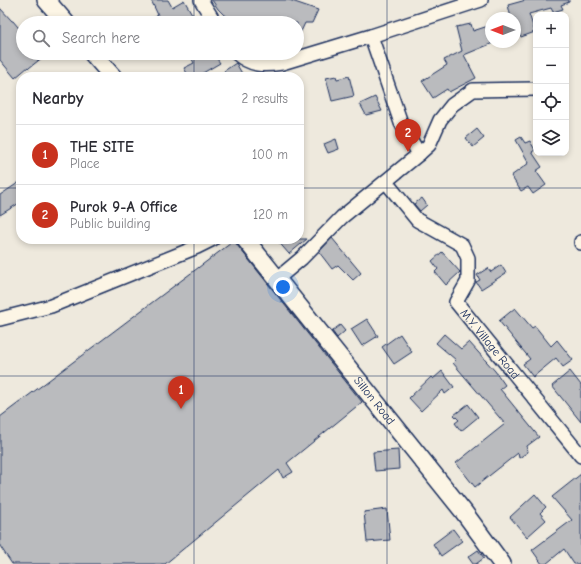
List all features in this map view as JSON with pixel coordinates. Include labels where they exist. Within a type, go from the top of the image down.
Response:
[{"type":"main road","points":[[46,0],[60,16]]},
{"type":"main road","points":[[98,60],[109,72]]},
{"type":"main road","name":"Sillon Road","points":[[249,244],[463,511],[502,564]]},
{"type":"street","points":[[201,0],[211,16]]},
{"type":"street","points":[[304,56],[371,36],[481,0]]},
{"type":"street","points":[[371,36],[401,123],[419,154]]},
{"type":"street","points":[[246,60],[255,64],[267,65],[289,60]]},
{"type":"street","points":[[277,279],[302,258],[342,217],[429,145],[440,120],[452,105],[473,90],[533,89]]},
{"type":"street","name":"M.Y. Village Road","points":[[386,182],[417,220],[462,245],[468,258],[468,281],[456,302],[581,456]]},
{"type":"street","points":[[0,319],[52,306],[203,244]]},
{"type":"building","points":[[151,0],[168,0],[172,7],[184,0],[193,16],[156,16],[158,15]]},
{"type":"building","points":[[212,0],[289,0],[318,10],[312,23],[305,23],[304,25],[304,16],[226,16],[218,9]]},
{"type":"building","points":[[526,0],[569,0],[569,2],[561,5],[563,9],[553,12],[551,8],[529,14],[533,26],[533,33],[521,37],[521,12],[510,12],[508,5]]},
{"type":"building","points":[[0,8],[16,25],[16,60],[39,60],[22,72],[16,72],[15,78],[0,60]]},
{"type":"building","points":[[471,24],[473,31],[485,27],[485,46],[464,55],[476,78],[449,92],[447,89],[433,98],[422,81],[447,65],[444,60],[462,51],[456,27]]},
{"type":"building","points":[[192,60],[218,60],[220,63],[205,72],[186,72],[184,68],[194,63]]},
{"type":"building","points":[[236,63],[241,72],[224,72]]},
{"type":"building","points":[[336,76],[337,79],[349,76],[354,96],[332,101],[326,78]]},
{"type":"building","points":[[375,97],[382,111],[366,115],[360,104]]},
{"type":"building","points":[[477,129],[484,138],[473,147],[466,138]]},
{"type":"building","points":[[521,137],[525,143],[530,141],[533,146],[533,156],[535,156],[542,167],[536,171],[546,185],[533,194],[528,187],[521,191],[511,176],[529,163],[516,140]]},
{"type":"building","points":[[336,139],[339,149],[328,153],[324,144]]},
{"type":"building","points":[[16,184],[16,205],[0,215],[0,195]]},
{"type":"building","points":[[422,198],[427,205],[420,211],[414,204]]},
{"type":"building","points":[[332,238],[361,273],[353,280],[338,265],[332,269],[319,252]]},
{"type":"building","points":[[230,244],[237,244],[362,402],[287,463],[293,472],[283,478],[279,470],[165,564],[12,564],[0,546],[0,417]]},
{"type":"building","points":[[280,244],[301,244],[289,254]]},
{"type":"building","points":[[442,252],[460,272],[446,285],[435,272],[438,269],[432,261]]},
{"type":"building","points":[[501,265],[506,273],[481,289],[476,282],[480,280],[477,275],[488,268],[491,272]]},
{"type":"building","points":[[515,308],[532,328],[535,326],[551,346],[557,340],[573,360],[563,367],[556,358],[533,377],[523,364],[530,359],[499,321]]},
{"type":"building","points":[[367,319],[378,336],[362,346],[351,329]]},
{"type":"building","points":[[340,325],[345,331],[337,338],[332,331]]},
{"type":"building","points":[[400,334],[412,352],[394,364],[382,347]]},
{"type":"building","points":[[444,334],[461,349],[469,342],[495,371],[505,385],[500,389],[539,437],[527,446],[528,452],[519,458],[518,453],[475,487],[456,463],[505,424],[453,363],[456,360],[436,343]]},
{"type":"building","points":[[442,371],[454,387],[445,394],[443,390],[421,411],[409,398],[431,377],[433,379]]},
{"type":"building","points":[[570,371],[581,385],[581,422],[552,386]]},
{"type":"building","points":[[468,404],[478,417],[461,431],[455,423],[459,420],[454,415]]},
{"type":"building","points":[[398,450],[399,469],[375,471],[373,452]]},
{"type":"building","points":[[581,474],[581,562],[574,564],[564,549],[546,564],[542,564],[532,550],[572,520],[552,497]]},
{"type":"building","points":[[535,494],[546,507],[540,513],[546,520],[527,537],[510,517]]},
{"type":"building","points":[[387,509],[390,540],[367,542],[364,512]]},
{"type":"building","points":[[453,529],[462,541],[441,556],[433,544]]},
{"type":"building","points":[[478,550],[484,558],[476,564],[473,564],[468,557]]},
{"type":"place","name":"Purok 9-A Office","points":[[408,152]]},
{"type":"place","name":"THE SITE","points":[[181,409]]}]
